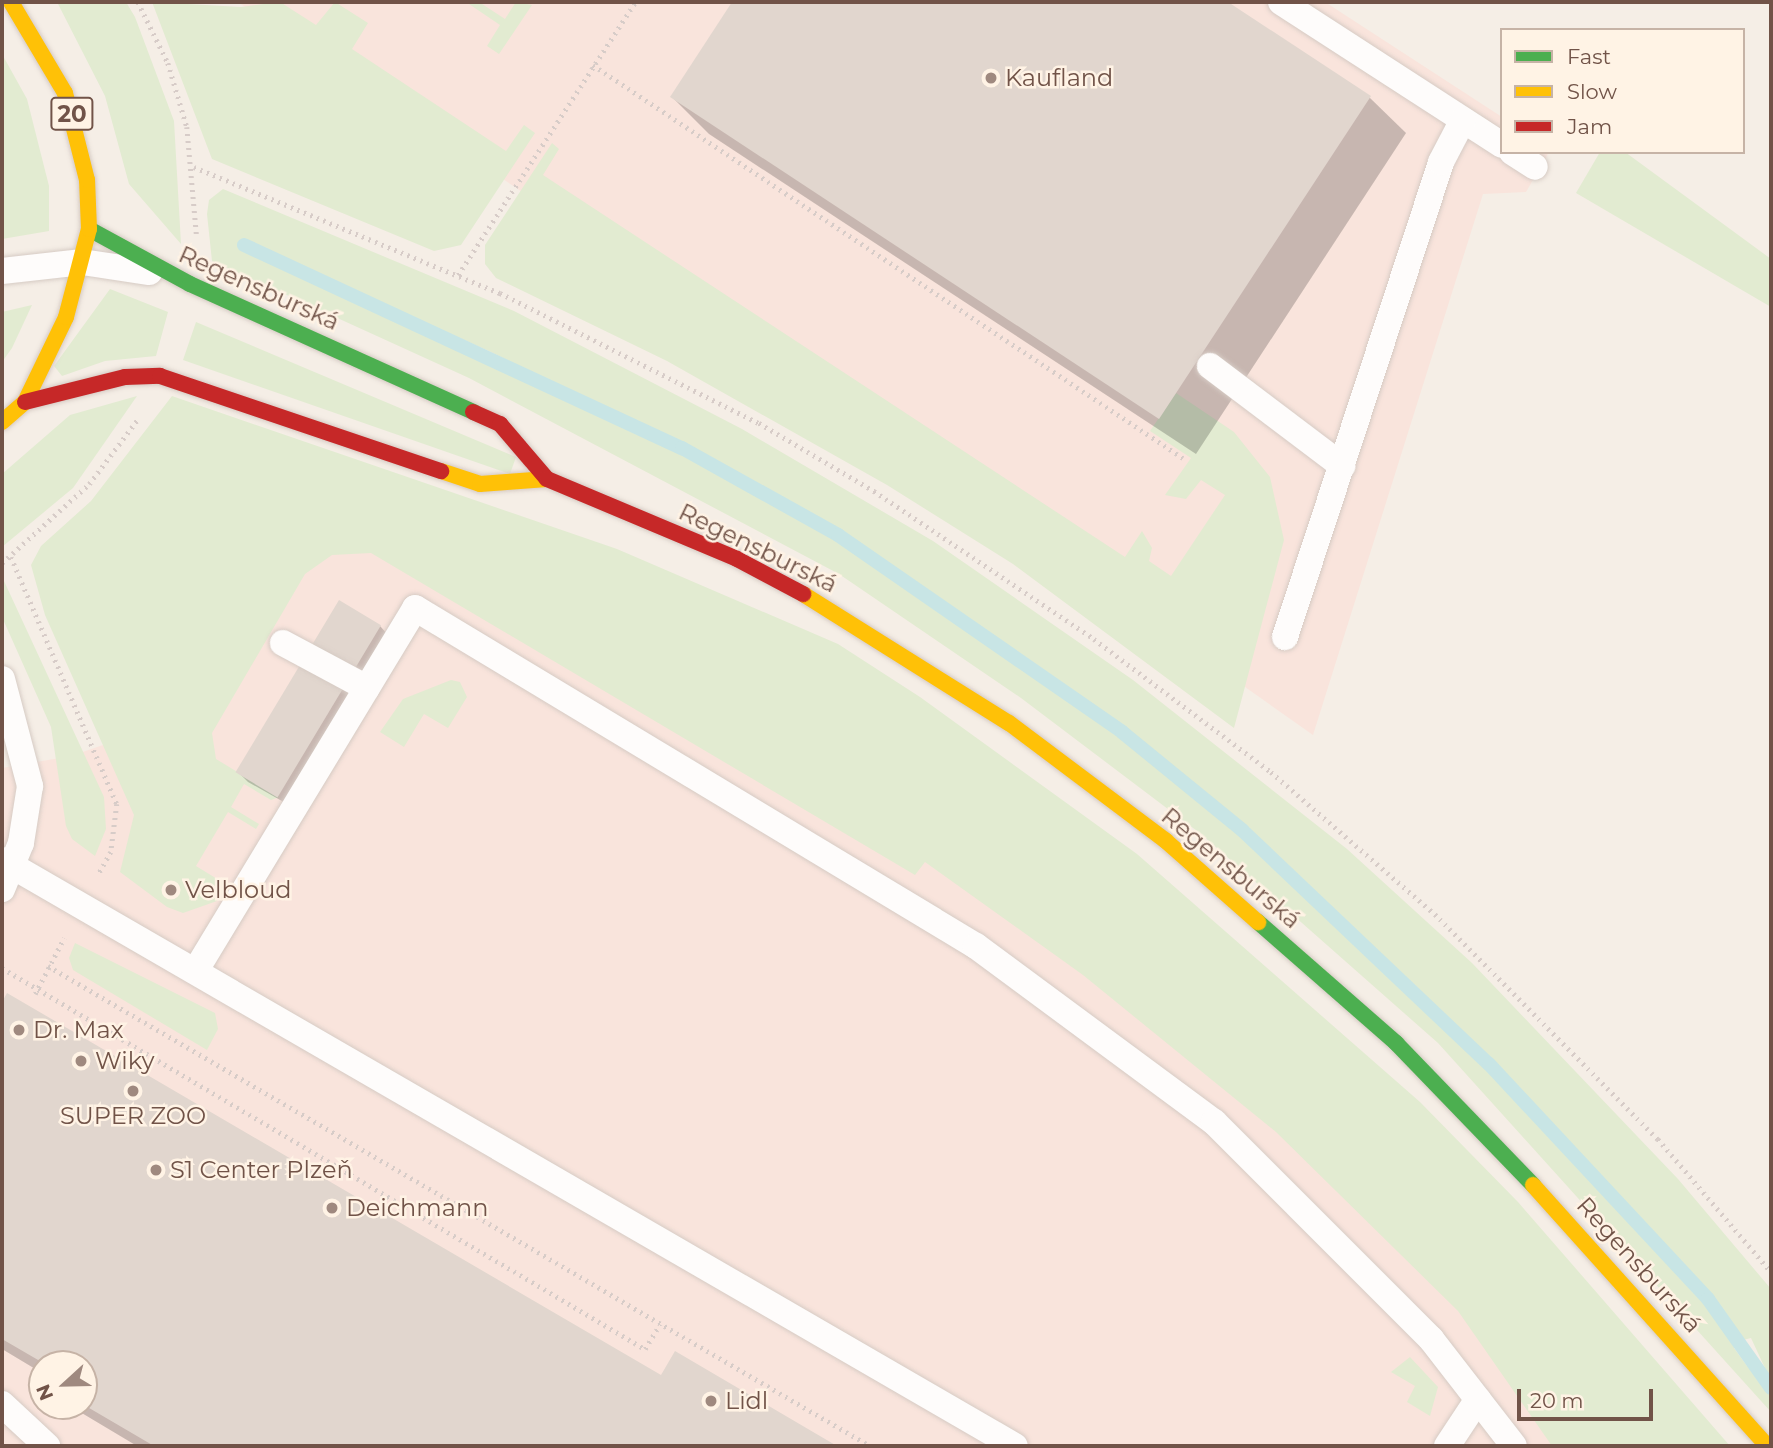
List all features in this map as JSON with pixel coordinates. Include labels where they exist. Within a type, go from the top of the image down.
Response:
[{"type":"main road","name":"20","points":[[2,422],[25,402],[66,317],[89,229],[87,180],[65,93],[10,2]]},
{"type":"main road","name":"Regensburská","points":[[89,229],[190,285],[500,424],[547,479],[725,554],[834,611],[1009,723],[1166,841],[1335,988],[1506,1151],[1767,1446]]},
{"type":"main road","name":"Regensburská","points":[[25,402],[125,377],[160,376],[481,484],[547,479]]},
{"type":"lane","points":[[1281,2],[1500,144]]},
{"type":"lane","points":[[1285,637],[1441,162],[1463,120]]},
{"type":"lane","points":[[1516,154],[1535,167]]},
{"type":"lane","points":[[2,271],[82,262],[121,265],[190,285]]},
{"type":"lane","points":[[1210,366],[1342,466]]},
{"type":"lane","points":[[196,970],[415,608],[976,946],[1214,1122],[1431,1339],[1514,1446]]},
{"type":"lane","points":[[283,643],[367,688]]},
{"type":"lane","points":[[2,679],[30,786],[2,889]]},
{"type":"lane","points":[[8,862],[1015,1446]]},
{"type":"lane","points":[[1447,1446],[1478,1399]]},
{"type":"lane","points":[[2,1404],[47,1446]]},
{"type":"path","points":[[458,275],[635,2]]},
{"type":"path","points":[[593,65],[1183,458]]},
{"type":"path","points":[[194,167],[458,275],[759,423],[885,499],[1169,694],[1435,914],[1632,1111],[1771,1272]]},
{"type":"path","points":[[2,564],[11,557],[117,804],[111,852],[35,993]]},
{"type":"path","points":[[48,966],[870,1446]]},
{"type":"path","points":[[2,970],[35,993],[645,1349],[660,1324]]},
{"type":"shaded area","points":[[238,2],[1325,2],[1500,116],[1500,154],[1548,154],[1526,192],[1483,194],[1313,735],[922,459]]},
{"type":"shaded area","points":[[222,469],[753,730],[1193,1053],[1386,1225],[1572,1446],[2,1446],[2,768],[71,756],[135,734]]},
{"type":"green space","points":[[57,2],[126,2],[135,17],[174,121],[181,244],[129,184],[105,96]]},
{"type":"green space","points":[[152,2],[241,7],[280,2],[316,25],[335,2],[368,23],[352,49],[506,151],[524,125],[535,133],[461,245],[434,251],[212,159]]},
{"type":"green space","points":[[466,2],[479,2],[505,19],[516,2],[532,5],[499,54],[487,46],[500,25]]},
{"type":"green space","points":[[2,54],[27,99],[49,186],[49,231],[2,239]]},
{"type":"green space","points":[[552,143],[559,149],[543,175],[1125,557],[1142,531],[1152,548],[1149,561],[1171,576],[1225,495],[1201,480],[1186,499],[1165,495],[1191,458],[1150,431],[1176,393],[1234,432],[1270,477],[1284,540],[1234,728],[1013,564],[887,485],[667,361],[496,278],[485,264],[485,245]]},
{"type":"green space","points":[[1599,154],[1628,154],[1771,259],[1771,307],[1576,193]]},
{"type":"green space","points":[[223,189],[514,311],[742,429],[933,541],[1133,680],[1347,849],[1472,963],[1678,1179],[1771,1289],[1771,1381],[1751,1338],[1743,1340],[1672,1254],[1416,986],[1209,799],[1063,683],[898,569],[726,468],[491,352],[241,241],[241,247],[563,392],[775,503],[937,603],[1114,729],[1312,895],[1461,1038],[1706,1300],[1741,1344],[1734,1348],[1747,1366],[1754,1364],[1771,1396],[1771,1412],[1438,1043],[1201,834],[1021,698],[839,574],[469,378],[212,261],[207,214],[209,200]]},
{"type":"green space","points":[[110,289],[168,312],[156,356],[105,361],[62,376],[54,366]]},
{"type":"green space","points":[[32,305],[12,348],[2,362],[2,312]]},
{"type":"green space","points":[[196,322],[516,457],[510,474],[183,360]]},
{"type":"green space","points":[[137,396],[73,488],[2,547],[2,474],[70,415]]},
{"type":"green space","points":[[172,396],[617,549],[838,644],[920,697],[1137,854],[1420,1102],[1518,1202],[1730,1446],[1552,1446],[1458,1311],[1276,1132],[1083,975],[925,862],[915,875],[371,553],[332,555],[305,574],[212,733],[216,759],[279,797],[271,800],[244,784],[231,807],[259,824],[256,829],[228,812],[196,866],[227,885],[217,901],[183,913],[167,907],[120,872],[134,815],[45,615],[31,565],[41,546],[91,501]]},
{"type":"green space","points":[[4,581],[104,797],[106,829],[95,856],[72,839],[66,826],[51,727],[2,617]]},
{"type":"green space","points":[[451,680],[460,682],[467,697],[448,728],[424,714],[404,747],[380,732],[403,699]]},
{"type":"green space","points":[[75,943],[215,1013],[218,1029],[207,1050],[73,970],[69,958]]},
{"type":"green space","points":[[1410,1357],[1438,1387],[1430,1416],[1407,1402],[1415,1386],[1391,1372]]},
{"type":"building","points":[[732,2],[1228,2],[1371,96],[1159,419],[670,97]]},
{"type":"building","points":[[339,600],[381,625],[277,798],[235,772]]},
{"type":"building","name":"S1 Center Plzeň","points":[[7,993],[661,1375],[675,1351],[837,1446],[154,1446],[98,1413],[98,1350],[28,1350],[28,1354],[2,1339],[2,1002]]},
{"type":"waterway","points":[[244,245],[682,448],[838,535],[1122,732],[1242,830],[1489,1064],[1708,1299],[1771,1388]]},
{"type":"traffic: fast","points":[[89,229],[190,284],[473,412]]},
{"type":"traffic: fast","points":[[1258,922],[1396,1043],[1533,1185]]},
{"type":"traffic: slow","points":[[2,422],[25,402],[66,317],[89,229],[87,180],[65,93],[11,2]]},
{"type":"traffic: slow","points":[[441,471],[480,484],[547,479]]},
{"type":"traffic: slow","points":[[803,594],[1009,723],[1166,841],[1258,922]]},
{"type":"traffic: slow","points":[[1533,1185],[1767,1446]]},
{"type":"traffic: jam","points":[[25,402],[125,377],[160,376],[441,471]]},
{"type":"traffic: jam","points":[[473,412],[500,424],[547,479],[737,559],[803,594]]},
{"type":"place","name":"Kaufland","points":[[991,78]]},
{"type":"place","name":"Velbloud","points":[[171,890]]},
{"type":"place","name":"Dr. Max","points":[[19,1030]]},
{"type":"place","name":"Wiky","points":[[81,1061]]},
{"type":"place","name":"SUPER ZOO","points":[[133,1091]]},
{"type":"place","name":"S1 Center Plzeň","points":[[156,1170]]},
{"type":"place","name":"Deichmann","points":[[332,1208]]},
{"type":"place","name":"Lidl","points":[[711,1401]]}]
